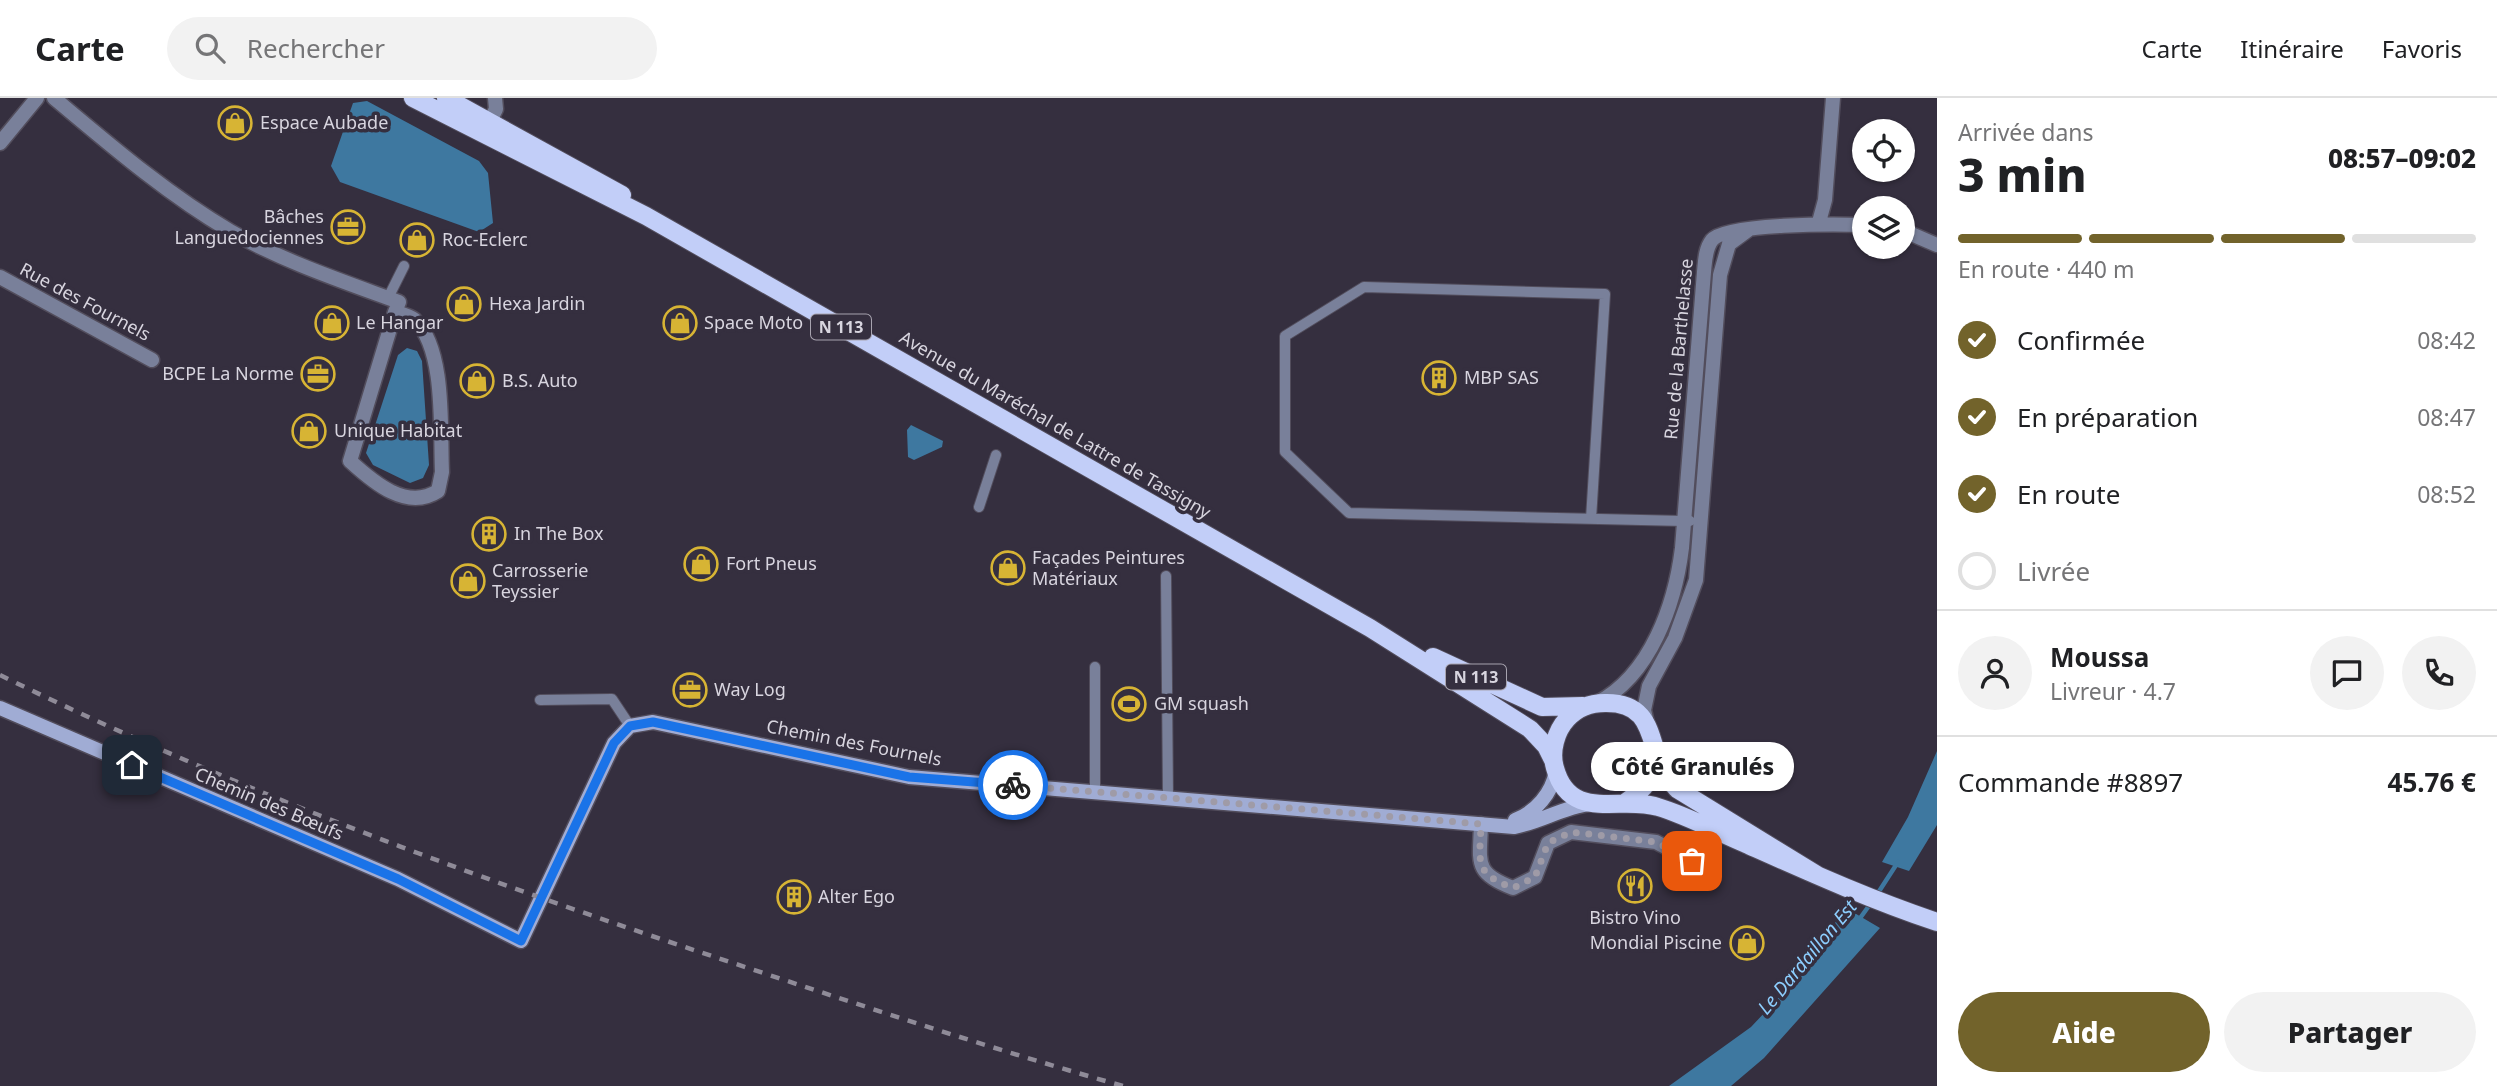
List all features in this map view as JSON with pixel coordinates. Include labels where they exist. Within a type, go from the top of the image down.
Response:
[{"type":"main road","name":"Avenue du Maréchal de Lattre de Tassigny","points":[[413,98],[646,216],[1370,628],[1530,729],[1546,746],[1555,766]]},
{"type":"main road","name":"Avenue du Maréchal de Lattre de Tassigny","points":[[446,98],[618,191],[646,216]]},
{"type":"main road","name":"Avenue du Maréchal de Lattre de Tassigny","points":[[1370,628],[1542,707],[1562,709],[1592,704]]},
{"type":"main road","points":[[1657,751],[1651,779],[1639,794],[1626,802],[1610,806],[1590,804],[1575,797],[1563,786],[1555,766],[1559,730],[1574,712],[1592,704],[1626,707],[1647,723],[1657,751],[1664,773],[1677,789],[1817,875]]},
{"type":"main road","points":[[1626,802],[1665,809],[1854,891],[1937,922]]},
{"type":"street","points":[[0,142],[37,98]]},
{"type":"street","points":[[54,98],[129,162],[231,231],[322,273],[399,302],[395,312],[350,461],[369,478],[405,498],[425,499],[438,491],[442,472],[435,356],[428,336],[413,318],[395,312]]},
{"type":"street","points":[[490,121],[496,109],[495,98]]},
{"type":"street","points":[[1819,222],[1825,200],[1833,98]]},
{"type":"street","points":[[1752,228],[1819,222],[1852,224]]},
{"type":"street","name":"Rue de la Barthelasse","points":[[1592,704],[1621,687],[1655,639],[1674,592],[1684,521],[1707,250],[1719,234],[1752,228]]},
{"type":"street","name":"Rue de la Barthelasse","points":[[1647,723],[1644,710],[1648,686],[1675,638],[1696,580],[1720,275],[1729,244],[1752,228]]},
{"type":"street","points":[[1915,236],[1937,245]]},
{"type":"street","name":"Rue des Fournels","points":[[0,278],[152,360]]},
{"type":"street","name":"Chemin des Bœufs","points":[[0,708],[398,879],[521,941],[614,743],[630,726]]},
{"type":"street","name":"Chemin des Fournels","points":[[630,726],[653,722],[909,777],[1485,824],[1528,824],[1570,807],[1590,804]]},
{"type":"street","name":"Chemin des Fournels","points":[[1485,824],[1514,821],[1535,808],[1550,790],[1555,766]]},
{"type":"street","points":[[1485,824],[1480,863],[1491,880],[1513,888],[1535,877],[1548,843],[1571,832],[1656,842],[1692,861]]},
{"type":"lane","points":[[388,298],[404,266]]},
{"type":"lane","points":[[1591,519],[1605,294],[1364,287],[1285,336],[1285,452],[1349,513],[1591,519],[1702,521]]},
{"type":"lane","points":[[979,507],[996,455]]},
{"type":"lane","points":[[1166,576],[1168,798]]},
{"type":"lane","points":[[1095,667],[1095,792]]},
{"type":"lane","points":[[540,700],[612,699],[630,726]]},
{"type":"water","points":[[367,101],[479,161],[488,173],[493,223],[479,232],[340,182],[331,166],[353,103]]},
{"type":"water","points":[[407,348],[417,351],[422,361],[429,465],[423,478],[410,483],[373,465],[366,453],[398,355]]},
{"type":"water","points":[[911,425],[943,441],[942,447],[914,460],[908,457],[907,430]]},
{"type":"water","points":[[1937,751],[1937,825],[1909,871],[1882,862],[1908,817]]},
{"type":"water","points":[[1846,908],[1880,928],[1764,1058],[1731,1086],[1669,1086],[1751,1027],[1784,992]]},
{"type":"waterway","name":"Le Dardaillon Est","points":[[1876,896],[1898,862]]},
{"type":"waterway","name":"Le Dardaillon Est","points":[[1858,921],[1871,903]]},
{"type":"railway","points":[[0,675],[179,757],[362,832],[454,866],[830,995],[1123,1086]]},
{"type":"way so far","points":[[1013,785],[1481,824],[1480,863],[1491,880],[1513,888],[1535,877],[1548,843],[1571,832],[1656,842],[1692,861]]},
{"type":"place","name":"Espace Aubade","points":[[235,123]]},
{"type":"place","name":"Bâches Languedociennes","points":[[348,227]]},
{"type":"place","name":"Roc-Eclerc","points":[[417,240]]},
{"type":"place","name":"Hexa Jardin","points":[[464,304]]},
{"type":"place","name":"Le Hangar","points":[[332,323]]},
{"type":"place","name":"Space Moto","points":[[680,323]]},
{"type":"place","name":"BCPE La Norme","points":[[318,374]]},
{"type":"place","name":"MBP SAS","points":[[1439,378]]},
{"type":"place","name":"B.S. Auto","points":[[477,381]]},
{"type":"place","name":"Unique Habitat","points":[[309,431]]},
{"type":"place","name":"In The Box","points":[[489,534]]},
{"type":"place","name":"Fort Pneus","points":[[701,564]]},
{"type":"place","name":"Façades Peintures Matériaux","points":[[1008,568]]},
{"type":"place","name":"Carrosserie Teyssier","points":[[468,581]]},
{"type":"place","name":"Way Log","points":[[690,690]]},
{"type":"place","name":"GM squash","points":[[1129,704]]},
{"type":"place","name":"Côté Granulés","points":[[1692,861]]},
{"type":"place","name":"Bistro Vino","points":[[1635,886]]},
{"type":"place","name":"Alter Ego","points":[[794,897]]},
{"type":"place","name":"Mondial Piscine","points":[[1747,943]]},
{"type":"route","points":[[132,765],[398,879],[521,941],[614,743],[630,726],[653,722],[909,777],[1013,785]]}]
